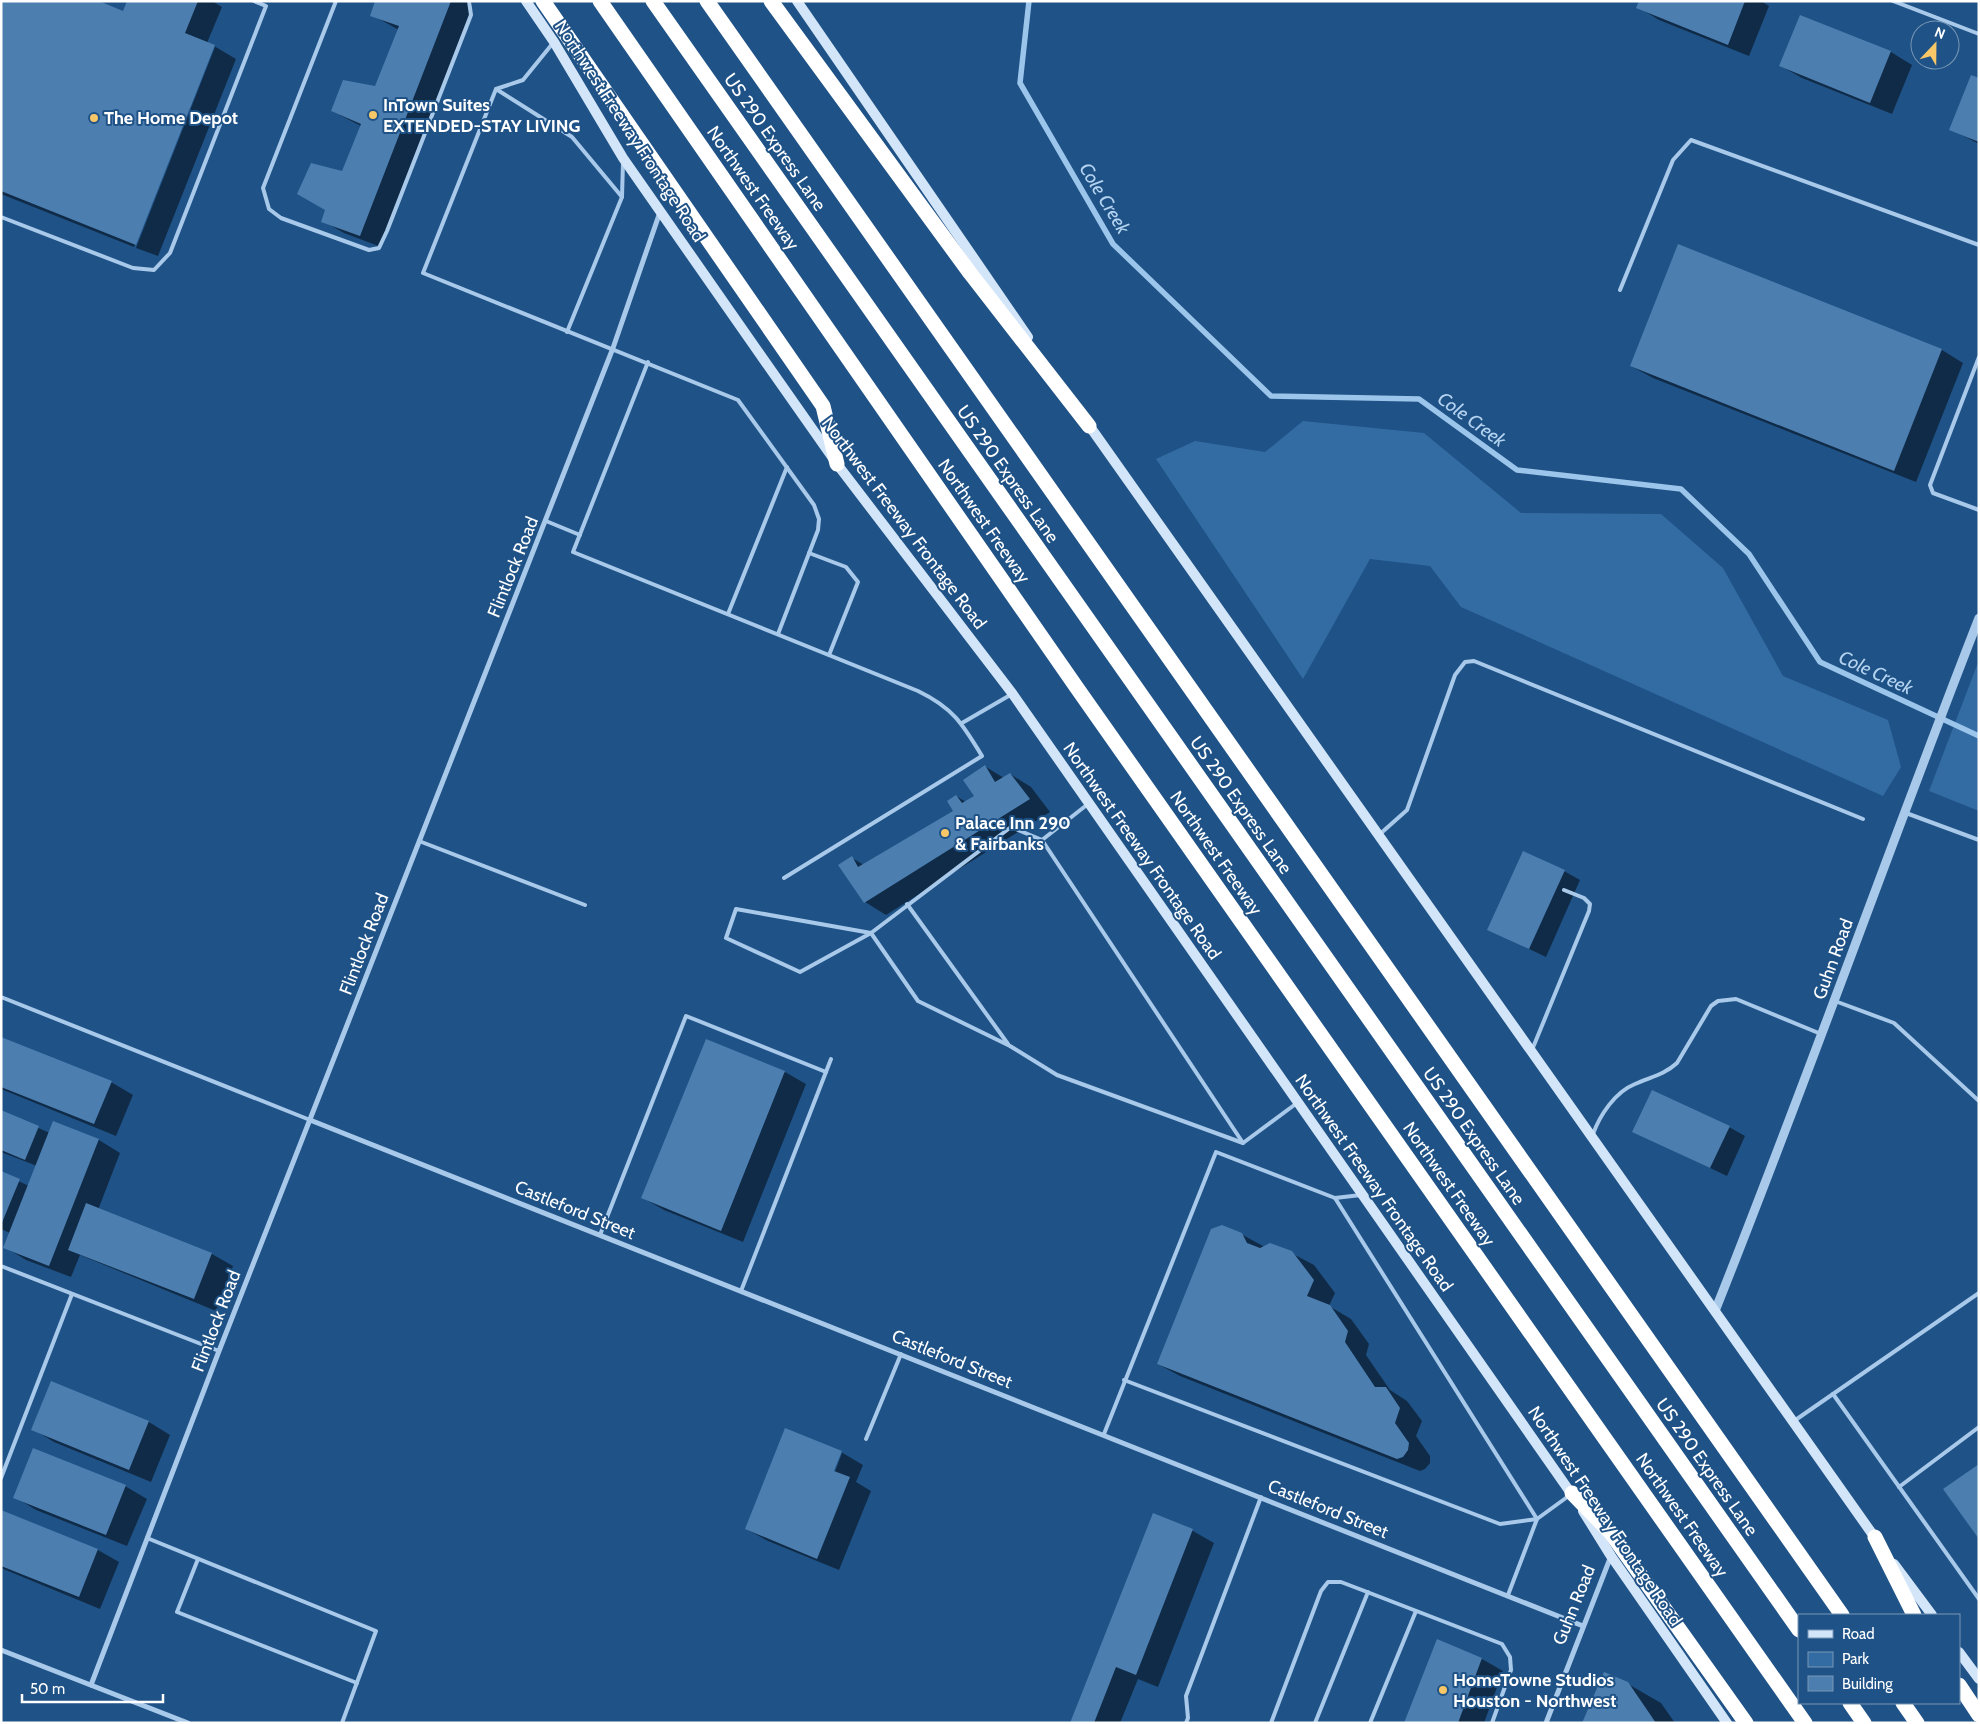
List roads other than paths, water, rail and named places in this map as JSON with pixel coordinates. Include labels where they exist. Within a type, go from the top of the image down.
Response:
[{"type":"highway","points":[[544,1],[823,406],[837,464]]},
{"type":"highway","name":"Northwest Freeway","points":[[600,1],[1077,688],[1805,1723]]},
{"type":"highway","name":"US 290 Express Lane","points":[[653,1],[1798,1629]]},
{"type":"highway","points":[[707,1],[1841,1614]]},
{"type":"highway","points":[[772,1],[970,273],[1089,426]]},
{"type":"highway","points":[[1572,1494],[1610,1532],[1746,1723]]},
{"type":"highway","points":[[1875,1537],[1914,1614]]},
{"type":"highway","points":[[1960,1686],[1979,1715]]},
{"type":"highway","points":[[1851,1704],[1864,1723]]},
{"type":"highway","points":[[1904,1704],[1917,1723]]},
{"type":"main road","name":"Northwest Freeway Frontage Road","points":[[526,1],[554,42],[623,158],[660,212],[837,464],[1012,694],[1572,1494],[1611,1556],[1727,1723]]},
{"type":"main road","points":[[797,1],[1089,426],[1792,1422],[1931,1614]]},
{"type":"main road","points":[[1960,1653],[1979,1680]]},
{"type":"street","name":"Flintlock Road","points":[[91,1685],[219,1351],[613,348],[660,212]]},
{"type":"street","name":"Guhn Road","points":[[1715,1311],[1823,1035],[1904,812],[1979,618]]},
{"type":"street","name":"Castleford Street","points":[[310,1120],[1584,1626]]},
{"type":"street","name":"Guhn Road","points":[[1546,1723],[1611,1556]]},
{"type":"street","points":[[1,1650],[188,1723]]},
{"type":"lane","points":[[1,217],[133,268],[154,270],[170,253],[266,6],[254,1]]},
{"type":"lane","points":[[336,1],[263,188],[270,209],[281,218],[370,250],[379,248],[387,231],[471,15],[470,1]]},
{"type":"lane","points":[[1893,1],[1979,34]]},
{"type":"lane","points":[[554,42],[523,80],[496,89],[423,273],[567,332],[648,362],[738,400],[814,505],[819,519],[818,530],[778,634]]},
{"type":"lane","points":[[496,89],[572,137],[622,197]]},
{"type":"lane","points":[[1620,290],[1673,160],[1691,140],[1979,245]]},
{"type":"lane","points":[[567,332],[622,197],[623,158]]},
{"type":"lane","points":[[1979,357],[1930,485],[1933,493],[1979,510]]},
{"type":"lane","points":[[648,362],[573,552],[934,699],[945,706],[962,723],[982,756],[784,878]]},
{"type":"lane","points":[[728,614],[787,467]]},
{"type":"lane","points":[[546,521],[580,535]]},
{"type":"lane","points":[[809,553],[846,567],[858,582],[829,655]]},
{"type":"lane","points":[[1378,836],[1406,810],[1455,675],[1465,662],[1474,660],[1863,819]]},
{"type":"lane","points":[[962,723],[1012,694]]},
{"type":"lane","points":[[1042,840],[1088,804]]},
{"type":"lane","points":[[1904,812],[1979,840]]},
{"type":"lane","points":[[1243,1142],[1042,840],[1011,827],[871,933],[800,972],[726,938],[736,909],[871,933],[918,1001],[1010,1046],[1058,1075],[1243,1142]]},
{"type":"lane","points":[[419,840],[586,905]]},
{"type":"lane","points":[[1531,1052],[1589,910],[1590,904],[1584,898],[1564,890]]},
{"type":"lane","points":[[907,904],[1010,1046]]},
{"type":"lane","points":[[1,997],[310,1120]]},
{"type":"lane","points":[[1591,1137],[1600,1116],[1627,1088],[1656,1077],[1677,1063],[1711,1006],[1718,1000],[1736,999],[1823,1035]]},
{"type":"lane","points":[[1835,1001],[1894,1023],[1979,1101]]},
{"type":"lane","points":[[600,1235],[686,1016],[826,1072]]},
{"type":"lane","points":[[741,1291],[831,1059]]},
{"type":"lane","points":[[1243,1142],[1298,1102]]},
{"type":"lane","points":[[1104,1434],[1216,1152],[1335,1198],[1363,1195]]},
{"type":"lane","points":[[1335,1198],[1537,1519]]},
{"type":"lane","points":[[1,1266],[219,1351]]},
{"type":"lane","points":[[1792,1422],[1979,1293]]},
{"type":"lane","points":[[1,1478],[72,1294]]},
{"type":"lane","points":[[866,1439],[901,1354]]},
{"type":"lane","points":[[1124,1380],[1500,1524],[1537,1519],[1572,1494]]},
{"type":"lane","points":[[1833,1394],[1979,1599]]},
{"type":"lane","points":[[1899,1486],[1979,1427]]},
{"type":"lane","points":[[1186,1723],[1188,1718],[1186,1696],[1261,1497]]},
{"type":"lane","points":[[1508,1595],[1537,1519]]},
{"type":"lane","points":[[147,1538],[376,1631],[342,1723]]},
{"type":"lane","points":[[198,1559],[177,1612],[357,1683]]},
{"type":"lane","points":[[1271,1723],[1319,1598],[1328,1582],[1341,1582],[1502,1644],[1510,1657],[1511,1670],[1492,1723]]},
{"type":"lane","points":[[1315,1723],[1368,1592]]},
{"type":"lane","points":[[1370,1723],[1416,1611]]},
{"type":"waterway","name":"Cole Creek","points":[[1029,1],[1020,83],[1113,244],[1271,396],[1419,399],[1517,470],[1681,489],[1749,554],[1820,662],[1979,736]]},
{"type":"place","name":"InTown Suites EXTENDED-STAY LIVING","points":[[373,115]]},
{"type":"place","name":"The Home Depot","points":[[94,118]]},
{"type":"place","name":"Palace Inn 290 & Fairbanks","points":[[945,833]]},
{"type":"place","name":"HomeTowne Studios Houston - Northwest","points":[[1443,1690]]}]
